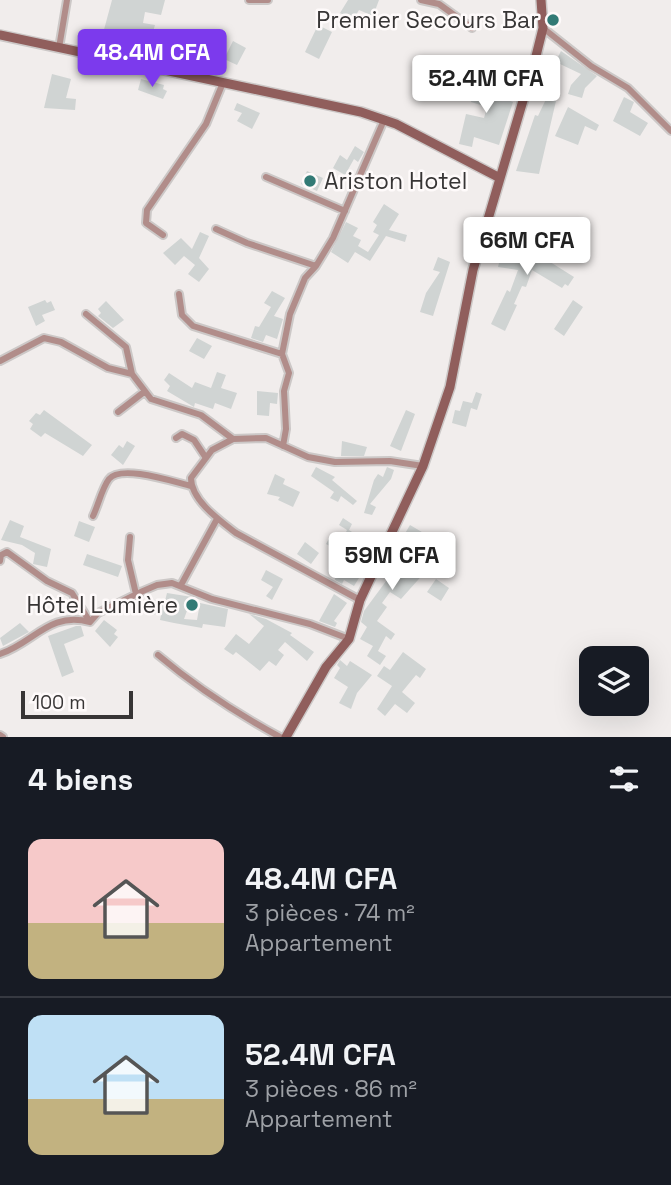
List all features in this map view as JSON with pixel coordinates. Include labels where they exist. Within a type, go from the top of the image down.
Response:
[{"type":"main road","points":[[286,737],[326,667],[349,639],[360,600],[423,466],[450,387],[473,270],[484,242],[498,177],[542,28],[541,0]]},
{"type":"main road","points":[[0,35],[222,85],[361,112],[384,120],[498,177]]},
{"type":"street","points":[[59,48],[67,0]]},
{"type":"street","points":[[249,0],[268,0]]},
{"type":"street","points":[[421,0],[439,4],[472,28]]},
{"type":"street","points":[[542,28],[592,66],[628,88],[671,131]]},
{"type":"street","points":[[163,235],[146,223],[147,210],[206,124],[222,85]]},
{"type":"street","points":[[283,446],[286,429],[284,391],[289,373],[282,354],[290,314],[305,278],[316,266],[345,211],[384,120]]},
{"type":"street","points":[[265,177],[345,211]]},
{"type":"street","points":[[216,229],[247,243],[316,266]]},
{"type":"street","points":[[178,294],[182,315],[193,326],[282,354]]},
{"type":"street","points":[[86,314],[126,347],[132,374],[144,393],[167,407],[201,415],[233,439]]},
{"type":"street","points":[[0,361],[44,338],[61,342],[108,368],[132,374]]},
{"type":"street","points":[[118,412],[144,393]]},
{"type":"street","points":[[176,438],[182,434],[194,440],[206,458]]},
{"type":"street","points":[[191,486],[194,471],[212,450],[233,439],[266,438],[308,457],[335,462],[390,461],[423,466]]},
{"type":"street","points":[[93,516],[108,480],[118,474],[140,474],[191,486],[217,519],[236,533],[312,577],[360,600]]},
{"type":"street","points":[[181,585],[217,519]]},
{"type":"street","points":[[131,537],[128,560],[136,594]]},
{"type":"street","points":[[0,561],[1,555],[8,552],[47,581],[72,593],[90,622]]},
{"type":"street","points":[[90,622],[98,613],[157,585],[181,585],[212,599],[310,624],[349,639]]},
{"type":"street","points":[[0,654],[25,644],[46,625],[81,620],[90,622]]},
{"type":"street","points":[[159,655],[212,697],[280,737]]},
{"type":"building","points":[[112,0],[165,0],[161,15],[145,12],[143,23],[155,25],[150,42],[127,37],[126,43],[102,37]]},
{"type":"building","points":[[348,0],[379,0],[373,16],[359,10],[353,20],[340,13]]},
{"type":"building","points":[[318,25],[332,32],[319,59],[305,52]]},
{"type":"building","points":[[233,41],[246,48],[237,65],[224,59]]},
{"type":"building","points":[[561,51],[597,76],[585,88],[582,98],[568,94],[571,85],[581,74],[560,64],[550,89],[541,87],[547,68],[552,69]]},
{"type":"building","points":[[479,72],[492,75],[487,93],[513,102],[499,145],[474,137],[472,147],[459,144],[466,114],[484,118],[487,107],[471,102]]},
{"type":"building","points":[[52,74],[71,79],[66,98],[76,99],[75,110],[44,108]]},
{"type":"building","points":[[141,79],[164,85],[163,89],[167,91],[163,99],[138,90]]},
{"type":"building","points":[[547,97],[556,101],[539,174],[516,171],[535,115],[538,116]]},
{"type":"building","points":[[624,97],[634,102],[630,112],[648,123],[640,136],[613,121]]},
{"type":"building","points":[[237,103],[260,113],[252,129],[237,121],[242,113],[234,110]]},
{"type":"building","points":[[568,107],[599,125],[596,131],[585,126],[578,145],[555,136]]},
{"type":"building","points":[[355,146],[364,152],[358,162],[354,159],[345,175],[333,168],[340,155],[347,160]]},
{"type":"building","points":[[307,171],[323,178],[317,191],[301,184]]},
{"type":"building","points":[[384,204],[399,214],[389,230],[407,235],[405,242],[386,236],[370,261],[355,252],[348,263],[331,252],[346,222],[358,228],[353,236],[361,240],[358,246],[368,252],[379,235],[373,232],[377,225],[373,222]]},
{"type":"building","points":[[200,232],[209,236],[199,258],[209,269],[199,282],[188,274],[195,265],[184,256],[175,265],[163,253],[181,238],[192,249]]},
{"type":"building","points":[[527,232],[544,237],[539,255],[574,277],[568,286],[565,284],[562,288],[532,270],[526,287],[522,286],[514,304],[517,305],[505,331],[491,324],[507,290],[510,292],[518,270],[498,267],[502,251],[511,254],[509,261],[521,263]]},
{"type":"building","points":[[438,257],[450,262],[433,316],[420,312],[426,293],[440,272],[433,270]]},
{"type":"building","points":[[272,291],[285,298],[274,316],[283,319],[277,339],[266,335],[263,342],[251,338],[255,326],[259,327],[271,307],[264,303]]},
{"type":"building","points":[[45,300],[47,303],[51,301],[55,310],[42,315],[45,321],[36,326],[28,307]]},
{"type":"building","points":[[573,300],[583,307],[564,336],[554,329]]},
{"type":"building","points":[[106,301],[124,320],[113,328],[98,316],[101,313],[98,309]]},
{"type":"building","points":[[197,338],[212,346],[204,359],[189,351]]},
{"type":"building","points":[[217,372],[226,375],[221,388],[237,393],[231,409],[215,403],[213,409],[195,403],[194,407],[167,391],[170,386],[164,380],[169,373],[192,388],[195,382],[211,388]]},
{"type":"building","points":[[257,391],[278,393],[277,404],[270,403],[269,416],[257,415]]},
{"type":"building","points":[[476,392],[482,394],[477,410],[471,408],[466,427],[452,423],[455,410],[460,411],[463,401],[472,403]]},
{"type":"building","points":[[44,410],[92,445],[83,456],[45,433],[41,437],[30,429],[33,424],[29,421],[36,413],[40,415]]},
{"type":"building","points":[[406,410],[415,414],[401,451],[390,446]]},
{"type":"building","points":[[127,441],[135,446],[123,465],[111,455],[119,445],[123,448]]},
{"type":"building","points":[[342,441],[367,447],[364,456],[341,456]]},
{"type":"building","points":[[316,467],[335,477],[332,480],[357,501],[353,505],[341,496],[338,502],[330,498],[334,492],[311,476]]},
{"type":"building","points":[[387,467],[394,470],[391,479],[370,504],[376,507],[372,515],[364,513],[374,480],[378,474],[383,477]]},
{"type":"building","points":[[275,474],[285,479],[283,484],[300,492],[293,507],[278,500],[280,497],[267,494]]},
{"type":"building","points":[[343,518],[352,524],[349,530],[366,541],[351,573],[359,578],[354,586],[344,580],[342,584],[335,580],[335,575],[350,556],[326,544],[331,535],[342,541],[347,530],[339,525]]},
{"type":"building","points":[[10,520],[24,526],[20,537],[51,549],[47,567],[33,564],[35,553],[22,545],[1,540]]},
{"type":"building","points":[[79,521],[95,527],[89,542],[74,536]]},
{"type":"building","points":[[410,525],[427,535],[419,548],[414,544],[404,558],[426,571],[401,599],[390,592],[382,603],[387,607],[377,621],[395,634],[391,640],[386,636],[378,651],[386,656],[380,665],[367,656],[373,646],[360,639],[367,627],[361,622],[364,611],[395,569],[387,564]]},
{"type":"building","points":[[305,542],[319,553],[311,564],[297,554]]},
{"type":"building","points":[[87,554],[122,566],[118,577],[83,565]]},
{"type":"building","points":[[266,570],[283,579],[272,600],[266,596],[273,587],[261,580]]},
{"type":"building","points":[[436,579],[449,588],[441,601],[427,592]]},
{"type":"building","points":[[167,593],[192,597],[184,619],[197,620],[200,603],[228,609],[225,627],[203,624],[202,628],[160,620],[161,615],[145,613],[146,599],[165,601]]},
{"type":"building","points":[[334,594],[347,603],[334,621],[337,623],[335,627],[319,621]]},
{"type":"building","points":[[249,614],[266,619],[292,633],[290,635],[314,652],[307,661],[285,642],[278,650],[284,655],[276,666],[269,661],[260,671],[236,652],[233,655],[224,649],[236,634],[249,644],[264,626]]},
{"type":"building","points":[[104,620],[117,630],[114,634],[118,637],[110,647],[95,631]]},
{"type":"building","points":[[20,623],[29,632],[3,646],[0,638]]},
{"type":"building","points":[[81,626],[84,636],[64,644],[74,672],[62,677],[48,636]]},
{"type":"building","points":[[403,652],[426,669],[420,678],[416,675],[402,692],[415,703],[407,713],[395,704],[385,716],[377,709],[392,686],[377,676],[384,666],[390,670]]},
{"type":"building","points":[[340,660],[347,666],[350,661],[372,675],[357,693],[351,709],[339,703],[348,687],[334,678],[340,668],[337,665]]},
{"type":"place","name":"Premier Secours Bar","points":[[553,20]]},
{"type":"place","name":"Ariston Hotel","points":[[310,181]]},
{"type":"place","name":"Hôtel Lumière","points":[[192,605]]}]
